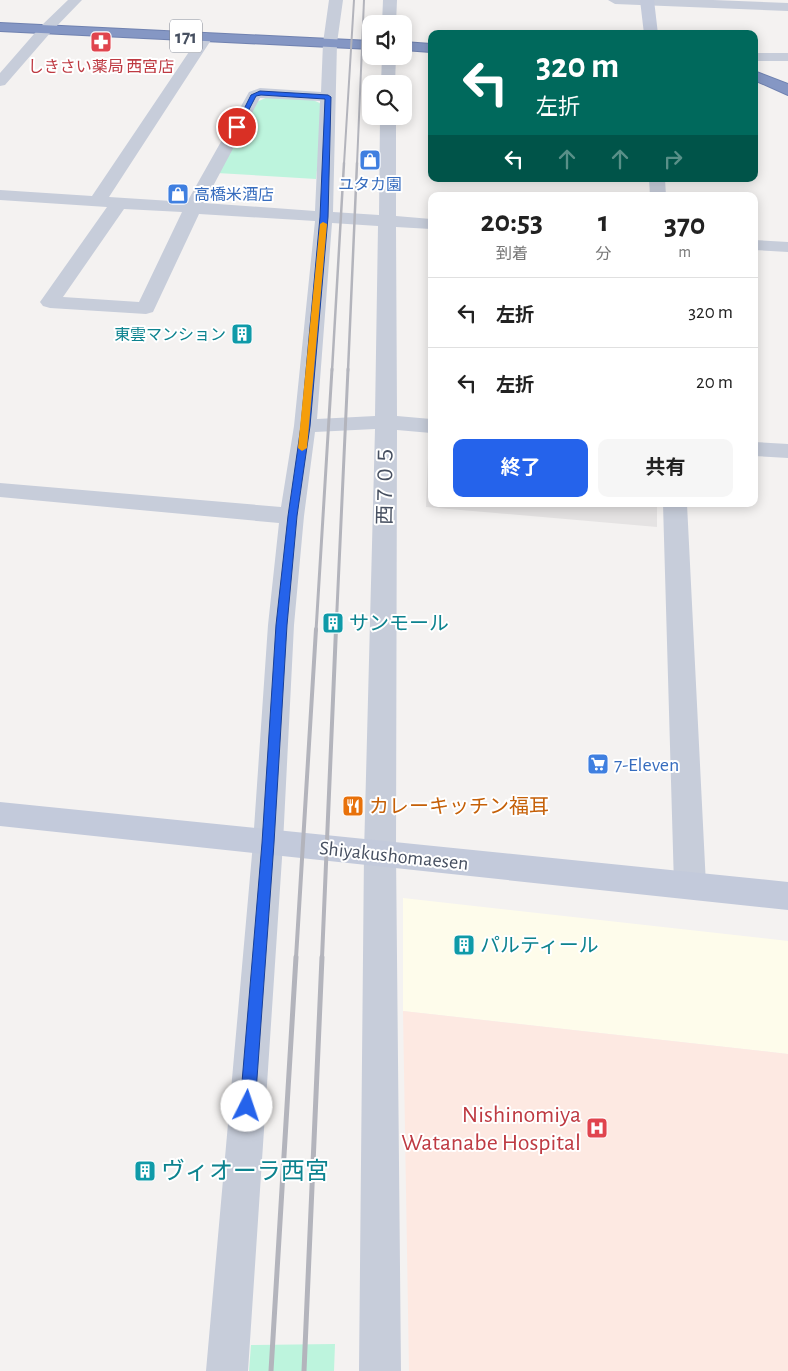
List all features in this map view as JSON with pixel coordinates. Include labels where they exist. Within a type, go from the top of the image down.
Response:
[{"type":"highway","name":"171","points":[[0,27],[362,45]]},
{"type":"highway","points":[[412,47],[428,48]]},
{"type":"highway","points":[[758,77],[788,90]]},
{"type":"street","points":[[0,82],[46,29],[75,0]]},
{"type":"street","points":[[227,1371],[268,843],[281,625],[292,516],[305,426],[324,217],[330,43],[336,0]]},
{"type":"street","points":[[389,15],[390,0]]},
{"type":"street","points":[[615,0],[788,7]]},
{"type":"street","points":[[647,1],[651,30]]},
{"type":"street","points":[[97,202],[206,37]]},
{"type":"street","points":[[758,57],[788,57]]},
{"type":"street","points":[[118,204],[50,302],[146,308],[193,208],[254,95],[260,93],[328,97]]},
{"type":"street","name":"西７０５","points":[[380,1371],[380,853],[388,125]]},
{"type":"street","points":[[0,195],[428,224]]},
{"type":"street","points":[[758,245],[788,247]]},
{"type":"street","points":[[305,426],[386,422],[428,426]]},
{"type":"street","points":[[758,449],[788,452]]},
{"type":"street","points":[[0,490],[292,516]]},
{"type":"street","points":[[675,507],[690,885]]},
{"type":"street","name":"Shiyakushomaesen","points":[[0,814],[788,896]]},
{"type":"shaded area","points":[[428,458],[428,507],[657,507],[657,527],[426,507]]},
{"type":"shaded area","points":[[403,898],[788,941],[788,1054],[403,1011]]},
{"type":"shaded area","name":"Nishinomiya Watanabe Hospital","points":[[403,1011],[788,1054],[788,1371],[409,1371]]},
{"type":"green space","points":[[268,97],[313,100],[324,105],[316,179],[217,173],[254,103]]},
{"type":"green space","points":[[335,1344],[334,1371],[249,1371],[251,1345]]},
{"type":"railway","points":[[344,164],[354,0]]},
{"type":"railway","points":[[357,164],[364,0]]},
{"type":"railway","points":[[332,371],[344,163]]},
{"type":"railway","points":[[348,371],[357,163]]},
{"type":"railway","points":[[316,631],[332,369]]},
{"type":"railway","points":[[336,631],[348,369]]},
{"type":"railway","points":[[296,958],[316,629]]},
{"type":"railway","points":[[322,958],[336,629]]},
{"type":"railway","points":[[271,1371],[296,957]]},
{"type":"railway","points":[[304,1371],[322,957]]},
{"type":"slow traffic","points":[[302,448],[323,224]]},
{"type":"place","name":"しきさい薬局 西宮店","points":[[101,42]]},
{"type":"place","name":"ユタカ園","points":[[370,160]]},
{"type":"place","name":"高橋米酒店","points":[[178,194]]},
{"type":"place","name":"東雲マンション","points":[[242,334]]},
{"type":"place","name":"サンモール","points":[[333,623]]},
{"type":"place","name":"7-Eleven","points":[[598,764]]},
{"type":"place","name":"カレーキッチン福耳","points":[[353,806]]},
{"type":"place","name":"パルティール","points":[[464,945]]},
{"type":"place","name":"Nishinomiya Watanabe Hospital","points":[[597,1128]]},
{"type":"place","name":"ヴィオーラ西宮","points":[[145,1171]]},
{"type":"route","points":[[237,127],[254,95],[260,93],[328,97],[324,217],[305,426],[292,516],[281,625],[268,843],[247,1106]]}]
